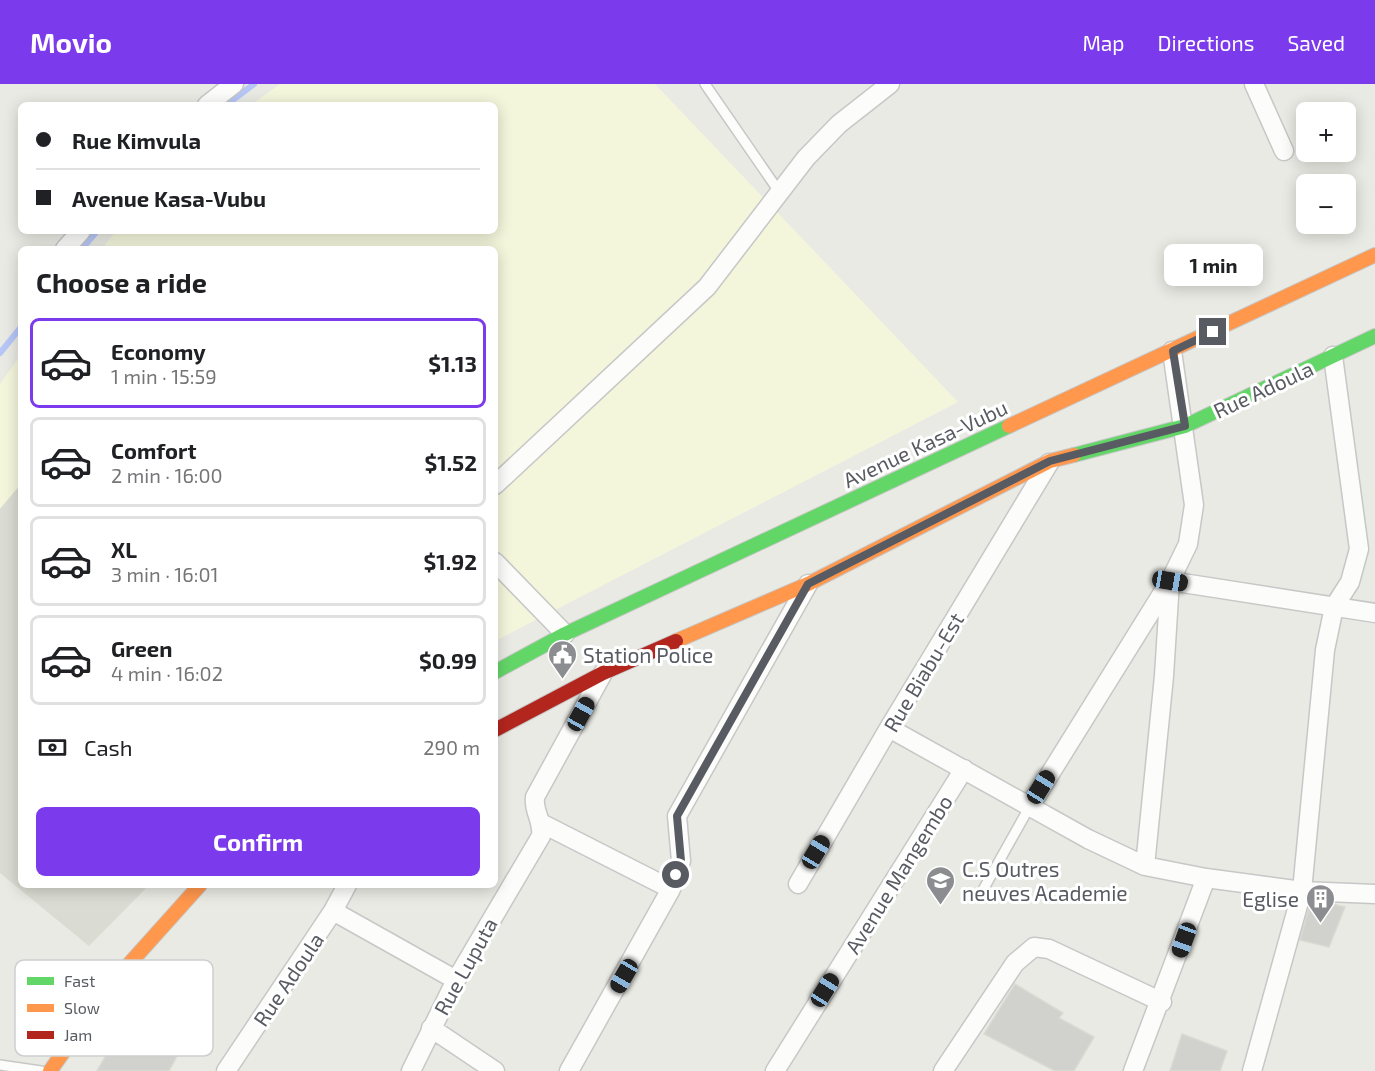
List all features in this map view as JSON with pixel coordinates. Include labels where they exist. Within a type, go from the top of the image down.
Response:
[{"type":"main road","name":"Avenue Kasa-Vubu","points":[[498,670],[565,634],[1375,255]]},
{"type":"main road","name":"Rue Adoula","points":[[498,728],[603,673],[808,584],[1050,461],[1185,426],[1375,336]]},
{"type":"main road","points":[[133,960],[197,888]]},
{"type":"main road","points":[[50,1071],[61,1056]]},
{"type":"street","points":[[211,102],[234,84]]},
{"type":"street","points":[[498,482],[707,287],[806,158],[838,124],[890,84]]},
{"type":"street","points":[[1254,84],[1284,151]]},
{"type":"street","points":[[68,246],[78,234]]},
{"type":"street","points":[[1030,806],[1170,581],[1188,544],[1194,505],[1173,351]]},
{"type":"street","points":[[1252,1071],[1302,891],[1325,650],[1335,607],[1350,582],[1359,549],[1333,356]]},
{"type":"street","name":"Rue Biabu-Est","points":[[798,884],[1050,461]]},
{"type":"street","points":[[498,565],[565,634]]},
{"type":"street","points":[[1170,581],[1375,613]]},
{"type":"street","points":[[1145,866],[1164,676],[1170,581]]},
{"type":"street","points":[[569,1071],[671,889],[681,861],[677,816],[808,584]]},
{"type":"street","points":[[603,673],[535,796],[534,808],[543,824],[671,889]]},
{"type":"street","points":[[889,728],[1088,839],[1145,866],[1206,878],[1302,891],[1375,894]]},
{"type":"street","name":"Avenue Mangembo","points":[[775,1071],[964,769]]},
{"type":"street","name":"Rue Luputa","points":[[411,1071],[430,1028],[540,836],[543,824]]},
{"type":"street","points":[[1133,1071],[1206,878]]},
{"type":"street","name":"Rue Adoula","points":[[226,1071],[333,912],[345,888]]},
{"type":"street","points":[[333,912],[456,980]]},
{"type":"street","points":[[943,1071],[1015,963],[1034,947],[1049,949],[1161,1002]]},
{"type":"street","points":[[430,1028],[495,1071]]},
{"type":"lane","points":[[705,84],[780,193]]},
{"type":"lane","points":[[979,897],[1030,806]]},
{"type":"lane","points":[[0,1065],[41,1071]]},
{"type":"shaded area","points":[[280,84],[655,84],[958,402],[498,639],[498,246],[104,246],[114,234],[498,234],[498,102],[255,102]]},
{"type":"shaded area","points":[[18,359],[18,488],[0,509],[0,384]]},
{"type":"shaded area","points":[[18,488],[18,888],[0,873],[0,509]]},
{"type":"shaded area","points":[[18,888],[146,888],[89,946]]},
{"type":"building","name":"Eglise","points":[[1310,904],[1333,904],[1345,907],[1329,947],[1300,940]]},
{"type":"building","points":[[1015,984],[1063,1013],[1059,1018],[1094,1037],[1074,1071],[1055,1071],[984,1034]]},
{"type":"building","points":[[1182,1034],[1227,1051],[1220,1071],[1170,1071]]},
{"type":"building","points":[[105,1056],[177,1056],[169,1071],[97,1071]]},
{"type":"waterway","points":[[230,102],[254,84]]},
{"type":"waterway","points":[[84,246],[94,234]]},
{"type":"waterway","points":[[0,353],[18,331]]},
{"type":"traffic: fast","points":[[1074,455],[1185,426],[1375,336]]},
{"type":"traffic: fast","points":[[498,670],[565,634],[1009,426]]},
{"type":"traffic: slow","points":[[1009,426],[1375,255]]},
{"type":"traffic: slow","points":[[676,641],[808,584],[1050,461],[1074,455]]},
{"type":"traffic: slow","points":[[133,960],[197,888]]},
{"type":"traffic: slow","points":[[50,1071],[61,1056]]},
{"type":"traffic: jam","points":[[498,728],[603,673],[676,641]]},
{"type":"place","name":"Station Police","points":[[562,680]]},
{"type":"place","name":"C.S Outres neuves Academie","points":[[941,906]]},
{"type":"place","name":"Eglise","points":[[1320,924]]},
{"type":"route","points":[[676,875],[681,861],[677,816],[808,584],[1050,461],[1185,426],[1173,351],[1213,332]]}]
